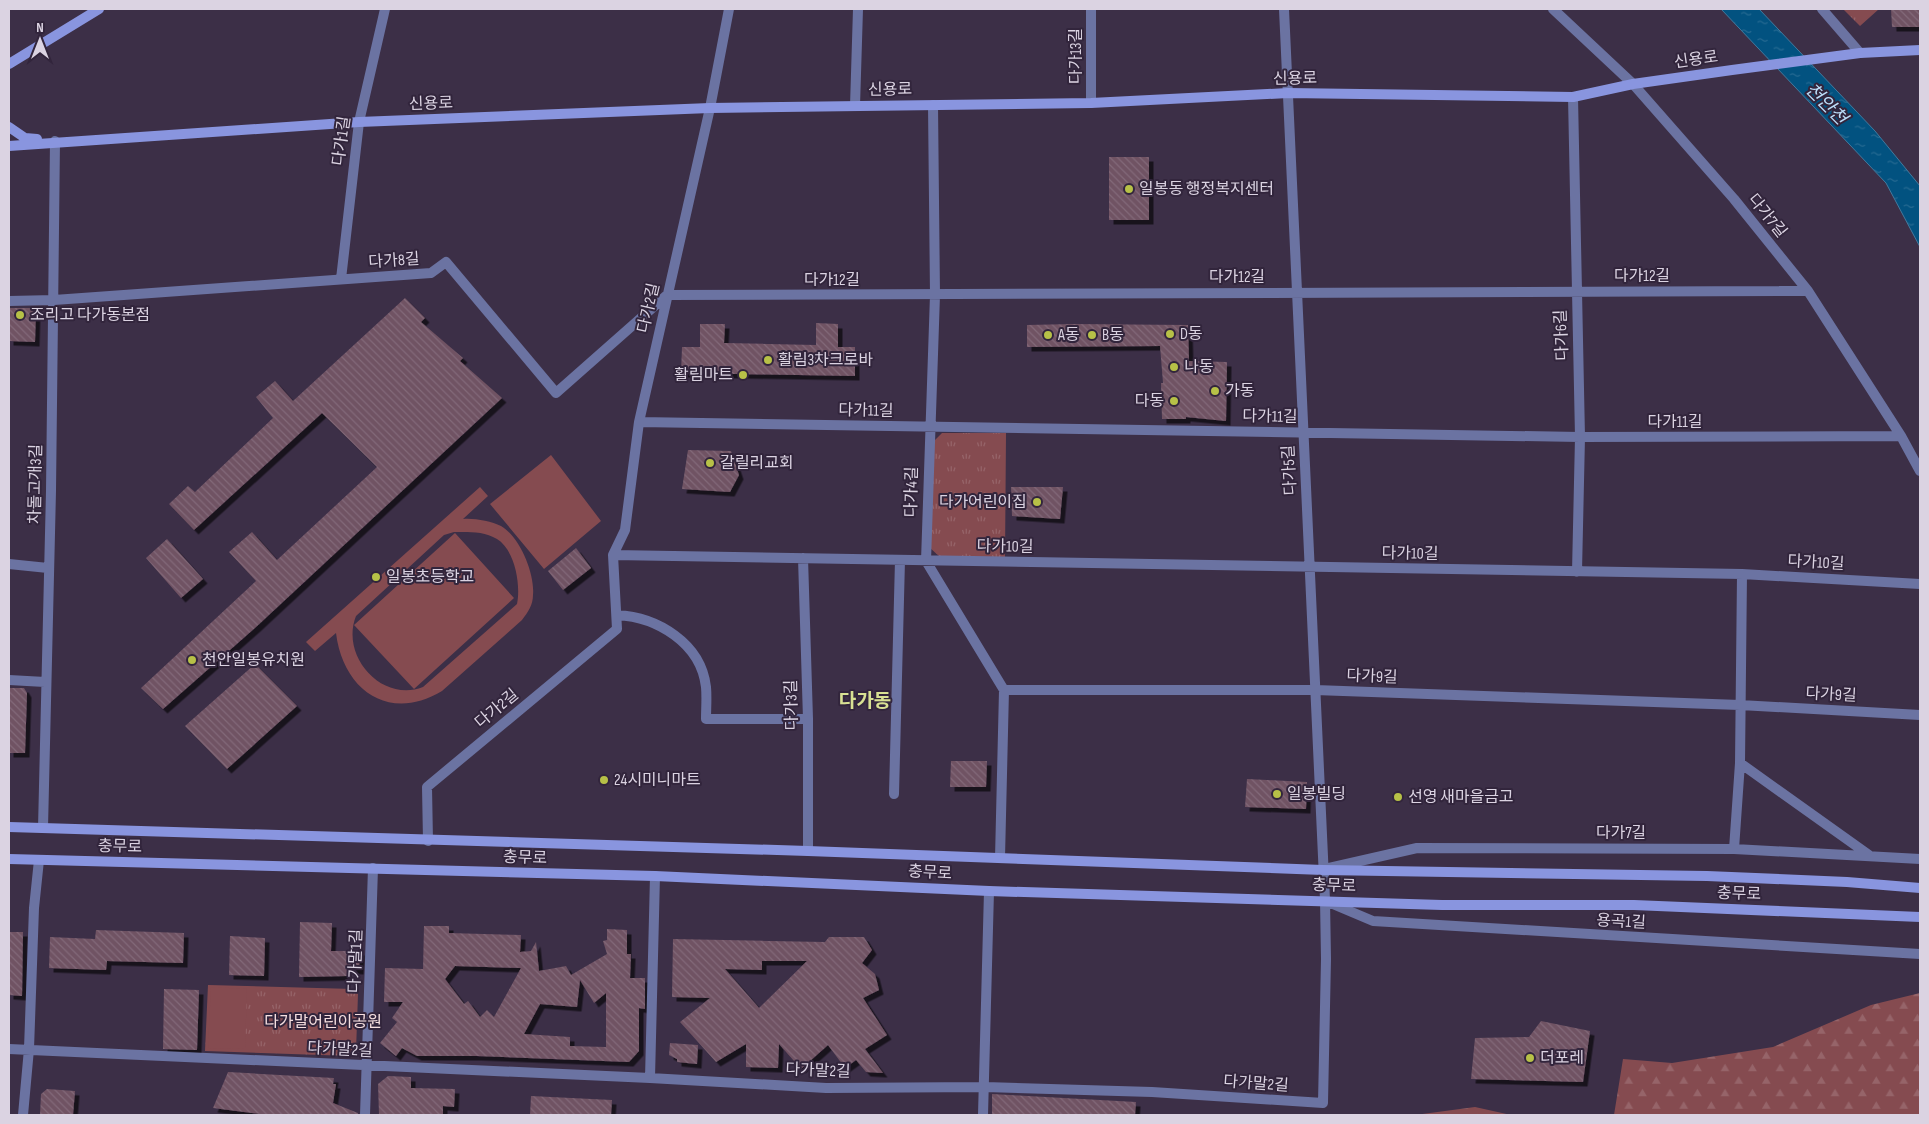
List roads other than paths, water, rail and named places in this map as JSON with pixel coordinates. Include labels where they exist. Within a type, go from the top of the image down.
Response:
[{"type":"main road","points":[[9,64],[99,9]]},
{"type":"main road","name":"신용로","points":[[9,146],[55,141],[359,122],[710,108],[1091,103],[1288,93],[1573,97],[1633,84],[1732,70],[1860,53],[1920,50]]},
{"type":"main road","points":[[9,70],[21,57]]},
{"type":"main road","points":[[9,127],[25,138],[55,141]]},
{"type":"main road","name":"충무로","points":[[9,827],[808,851],[1323,870],[1707,876],[1847,882],[1920,888]]},
{"type":"main road","name":"충무로","points":[[9,859],[656,876],[989,891],[1442,905],[1634,905],[1920,917]]},
{"type":"street","name":"다가1길","points":[[340,279],[359,122],[385,9]]},
{"type":"street","name":"다가2길","points":[[428,841],[427,787],[617,629],[613,556],[625,530],[639,422],[666,295],[710,108],[729,9]]},
{"type":"street","name":"신용로","points":[[855,106],[858,9]]},
{"type":"street","name":"다가13길","points":[[1091,9],[1091,103]]},
{"type":"street","name":"다가5길","points":[[1284,9],[1325,900]]},
{"type":"street","name":"다가7길","points":[[1553,9],[1633,84],[1734,199],[1808,291],[1902,436],[1920,471]]},
{"type":"street","points":[[1822,9],[1840,27],[1860,53]]},
{"type":"street","name":"다가6길","points":[[1573,97],[1580,437],[1577,572]]},
{"type":"street","name":"다가4길","points":[[926,561],[934,295],[933,105]]},
{"type":"street","name":"차돌고개3길","points":[[43,828],[54,300],[55,141]]},
{"type":"street","name":"다가8길","points":[[9,301],[54,300],[431,273],[446,262],[556,392],[666,295]]},
{"type":"street","name":"다가12길","points":[[666,295],[1808,291]]},
{"type":"street","name":"다가11길","points":[[639,422],[1580,437],[1902,436]]},
{"type":"street","name":"다가10길","points":[[613,556],[1742,574],[1920,584]]},
{"type":"street","name":"다가3길","points":[[803,558],[808,719],[808,851]]},
{"type":"street","points":[[894,794],[900,560]]},
{"type":"street","points":[[926,561],[1004,690],[1000,858]]},
{"type":"street","points":[[9,564],[48,568]]},
{"type":"street","points":[[1734,849],[1740,763],[1742,574]]},
{"type":"street","points":[[617,615],[634,616],[668,630],[684,643],[698,661],[706,686],[706,719],[808,719]]},
{"type":"street","points":[[9,680],[45,682]]},
{"type":"street","name":"다가9길","points":[[1004,690],[1315,690],[1740,705],[1920,715]]},
{"type":"street","points":[[1740,763],[1869,855]]},
{"type":"street","name":"다가7길","points":[[1323,870],[1416,848],[1734,849],[1920,859]]},
{"type":"street","points":[[23,1115],[29,1049],[34,908],[39,860]]},
{"type":"street","name":"다가말1길","points":[[365,1115],[373,868]]},
{"type":"street","points":[[650,1078],[656,876]]},
{"type":"street","points":[[983,1115],[985,1088],[986,933],[989,891]]},
{"type":"street","name":"다가말2길","points":[[9,1049],[650,1078],[826,1088],[985,1088],[1152,1092],[1323,1103],[1326,959],[1325,900]]},
{"type":"street","name":"용곡1길","points":[[1325,900],[1374,921],[1920,954]]},
{"type":"water","name":"천안천","points":[[1721,9],[1759,9],[1875,131],[1920,186],[1920,247],[1886,183]]},
{"type":"place","name":"일봉동 행정복지센터","points":[[1129,189]]},
{"type":"place","name":"조리고 다가동본점","points":[[20,315]]},
{"type":"place","name":"D동","points":[[1170,334]]},
{"type":"place","name":"A동","points":[[1048,335]]},
{"type":"place","name":"B동","points":[[1092,335]]},
{"type":"place","name":"활림3차크로바","points":[[768,360]]},
{"type":"place","name":"나동","points":[[1174,367]]},
{"type":"place","name":"활림마트","points":[[743,375]]},
{"type":"place","name":"가동","points":[[1215,391]]},
{"type":"place","name":"다동","points":[[1174,401]]},
{"type":"place","name":"갈릴리교회","points":[[710,463]]},
{"type":"place","name":"다가어린이집","points":[[1037,502]]},
{"type":"place","name":"일봉초등학교","points":[[376,577]]},
{"type":"place","name":"천안일봉유치원","points":[[192,660]]},
{"type":"place","name":"24시미니마트","points":[[604,780]]},
{"type":"place","name":"일봉빌딩","points":[[1277,794]]},
{"type":"place","name":"선영 새마을금고","points":[[1398,797]]},
{"type":"place","name":"더포레","points":[[1530,1058]]},
{"type":"district","name":"다가동","points":[[865,701]]},
{"type":"park label","name":"다가말어린이공원","points":[[323,1022]]}]
